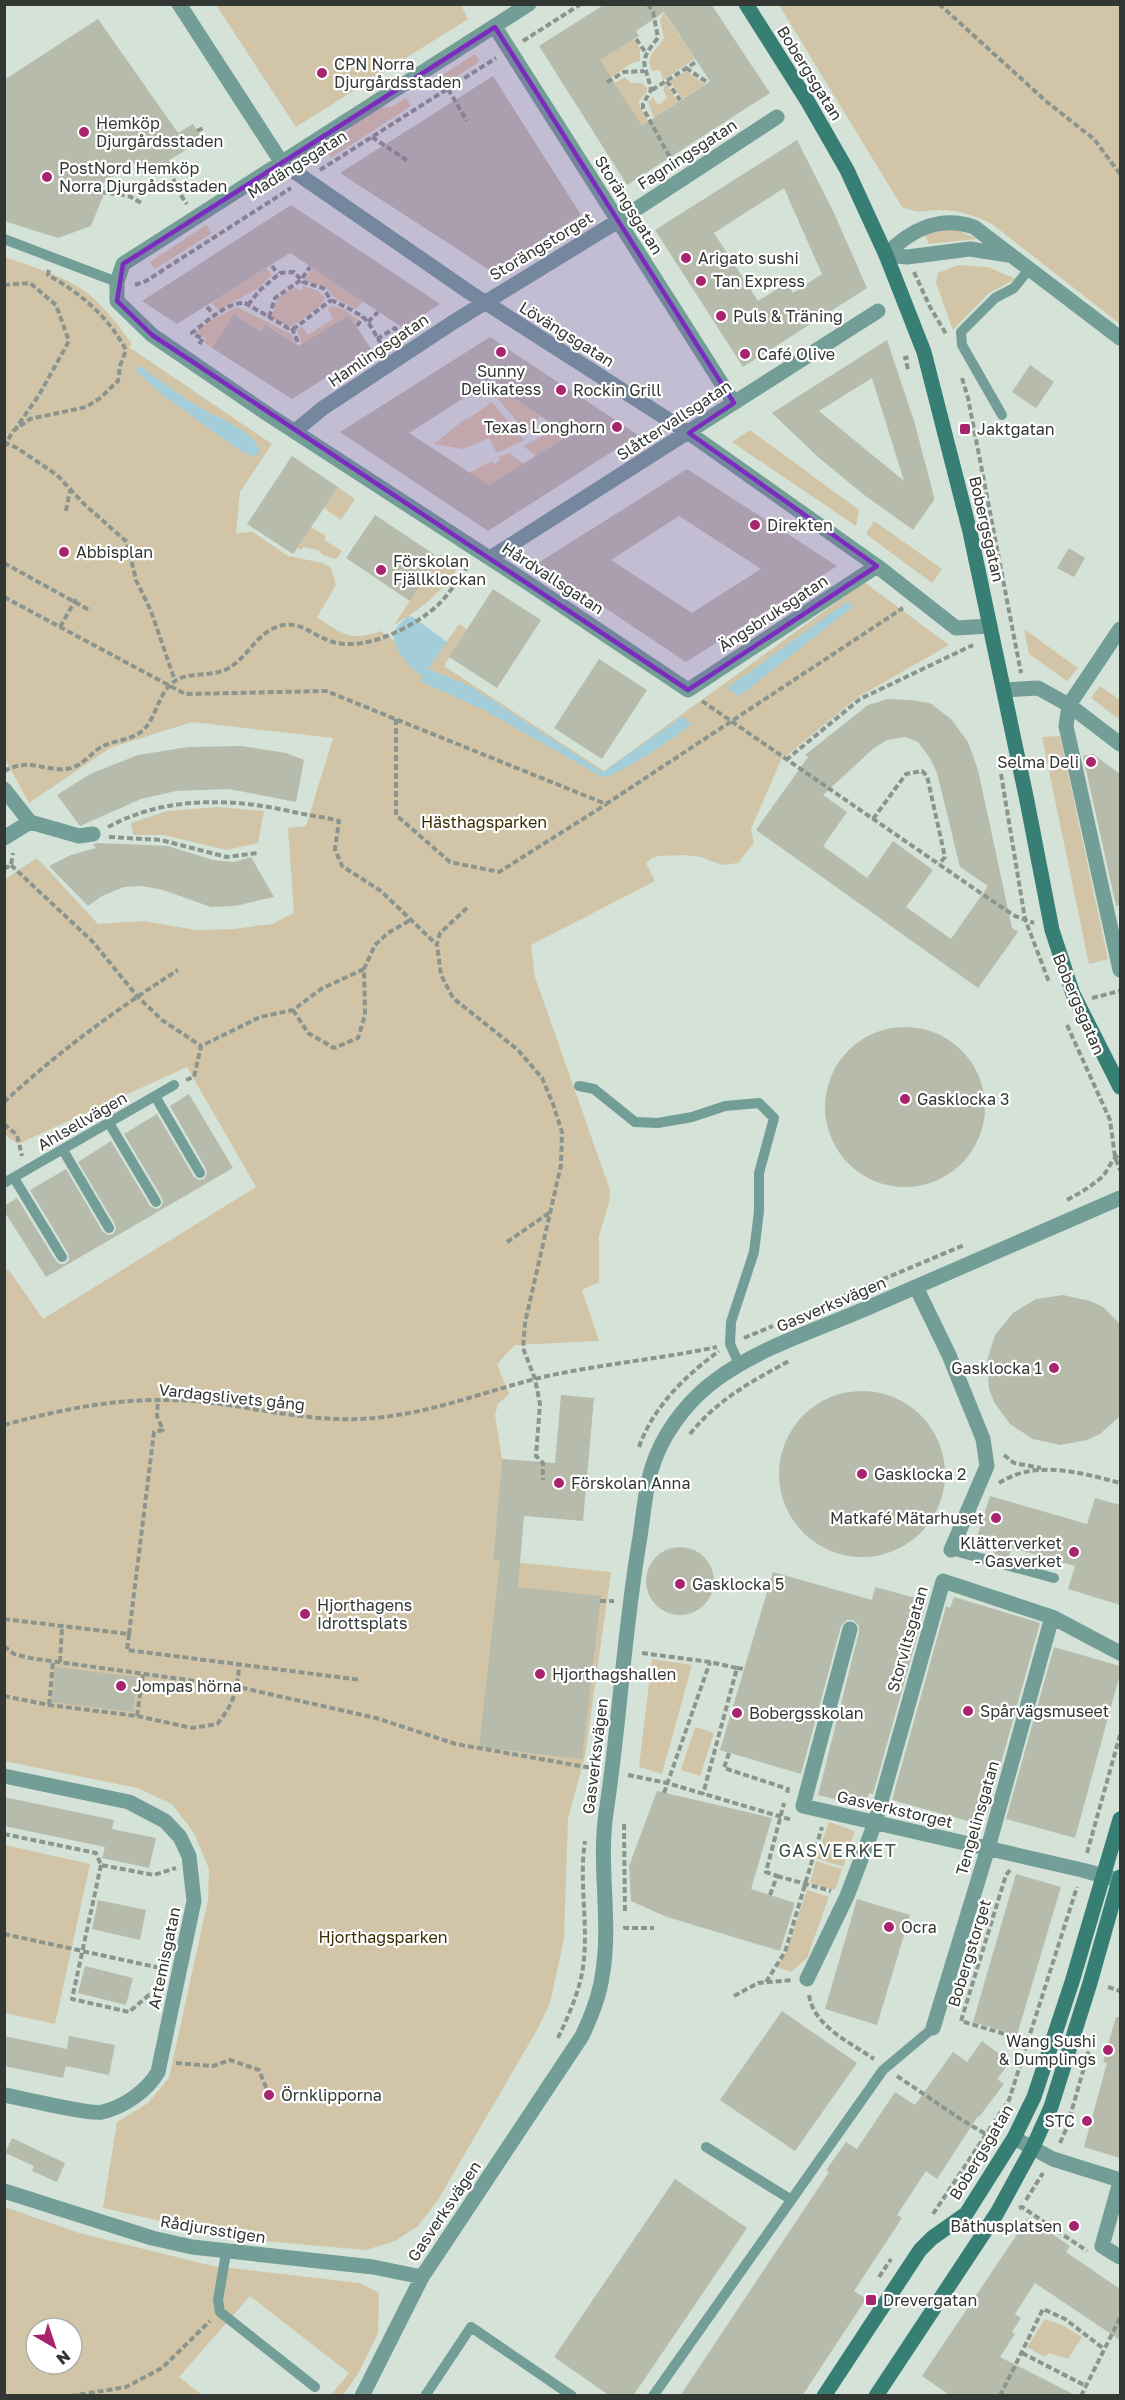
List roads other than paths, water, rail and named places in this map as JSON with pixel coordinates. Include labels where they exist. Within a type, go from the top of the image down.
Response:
[{"type":"street","name":"Lövängsgatan","points":[[179,4],[282,163],[484,303],[689,433],[877,566],[956,628],[990,626]]},
{"type":"street","name":"Madängsgatan","points":[[117,282],[123,264],[529,4]]},
{"type":"street","name":"Bobergsgatan","points":[[746,4],[808,102],[847,170],[886,255],[930,370],[970,532],[1052,930],[1073,994],[1120,1087]]},
{"type":"street","name":"Storängsgatan","points":[[495,27],[734,403]]},
{"type":"street","name":"Fagningsgatan","points":[[618,221],[777,117]]},
{"type":"street","name":"Storängstorget","points":[[484,303],[618,221]]},
{"type":"street","points":[[886,255],[900,240],[941,222],[958,221],[974,226],[1008,255],[1030,268],[1120,339]]},
{"type":"street","points":[[886,255],[907,257],[970,249],[1008,255]]},
{"type":"street","name":"Hårdvallsgatan","points":[[117,282],[117,302],[152,335],[295,432],[688,690]]},
{"type":"street","name":"Hamlingsgatan","points":[[295,432],[323,408],[484,303]]},
{"type":"street","name":"Slåttervallsgatan","points":[[484,555],[689,433],[878,311]]},
{"type":"street","name":"Ängsbruksgatan","points":[[688,690],[877,566]]},
{"type":"street","points":[[1120,629],[1069,705],[1066,733],[1120,970]]},
{"type":"street","points":[[1004,690],[1038,688],[1069,705],[1120,744]]},
{"type":"street","points":[[4,789],[30,822],[79,836],[93,834]]},
{"type":"street","points":[[4,838],[30,822]]},
{"type":"street","name":"Gasverksvägen","points":[[362,2396],[422,2277],[582,2036],[595,2008],[603,1976],[606,1936],[605,1818],[613,1771],[637,1552],[649,1484],[657,1454],[671,1430],[692,1401],[716,1380],[740,1365],[801,1335],[1120,1198]]},
{"type":"street","points":[[916,1287],[949,1355],[983,1439],[987,1466],[951,1550]]},
{"type":"street","name":"Storviltsgatan","points":[[875,1822],[943,1581],[1052,1617],[1120,1653]]},
{"type":"street","name":"Tengelinsgatan","points":[[933,2028],[987,1848],[1052,1617]]},
{"type":"street","name":"Gasverkstorget","points":[[850,1629],[803,1806],[1120,1880]]},
{"type":"street","name":"Artemisgatan","points":[[4,1776],[129,1802],[165,1821],[180,1837],[189,1856],[194,1901],[174,2003],[158,2072],[153,2081],[133,2099],[100,2113],[4,2095]]},
{"type":"street","name":"Bobergsgatan","points":[[824,2396],[920,2250],[932,2238],[966,2214],[1012,2142],[1034,2097],[1049,2057],[1120,1819]]},
{"type":"street","points":[[807,1979],[847,1896],[875,1822]]},
{"type":"street","points":[[882,2394],[997,2213],[1033,2147],[1051,2107],[1120,1880]]},
{"type":"street","points":[[1012,2142],[1033,2147],[1053,2159],[1120,2181],[1102,2246],[1120,2257]]},
{"type":"street","name":"Rådjursstigen","points":[[4,2191],[152,2238],[226,2253],[373,2267],[422,2277]]},
{"type":"lane","points":[[4,239],[117,282]]},
{"type":"lane","points":[[1002,414],[962,345],[961,332],[995,298],[1014,288],[1030,268]]},
{"type":"lane","name":"Ahlsellvägen","points":[[9,1181],[174,1085]]},
{"type":"lane","points":[[579,1086],[594,1089],[635,1122],[658,1123],[692,1117],[725,1106],[759,1103],[774,1118],[759,1173],[759,1211],[754,1252],[730,1323],[730,1344],[740,1365]]},
{"type":"lane","points":[[154,1096],[200,1173]]},
{"type":"lane","points":[[109,1123],[156,1202]]},
{"type":"lane","points":[[63,1149],[108,1228]]},
{"type":"lane","points":[[9,1181],[62,1257]]},
{"type":"lane","points":[[951,1550],[1054,1578]]},
{"type":"lane","points":[[653,2396],[885,2067],[933,2028]]},
{"type":"lane","points":[[706,2147],[790,2199]]},
{"type":"lane","points":[[226,2253],[218,2300],[220,2312],[315,2387]]},
{"type":"lane","points":[[425,2396],[471,2327],[572,2396]]},
{"type":"water","points":[[138,367],[142,367],[200,408],[242,430],[260,450],[257,455],[251,456],[236,448],[160,393],[137,372]]},
{"type":"water","points":[[848,601],[853,607],[746,691],[738,696],[727,688]]},
{"type":"water","points":[[408,616],[413,617],[447,642],[428,669],[470,686],[603,772],[683,716],[691,725],[632,764],[609,776],[602,777],[484,710],[420,681],[423,676],[402,656],[395,642],[395,630]]},
{"type":"place","name":"CPN Norra Djurgårdsstaden","points":[[322,73]]},
{"type":"place","name":"Hemköp Djurgårdsstaden","points":[[84,132]]},
{"type":"place","name":"PostNord Hemköp Norra Djurgådsstaden","points":[[47,177]]},
{"type":"place","name":"Arigato sushi","points":[[686,258]]},
{"type":"place","name":"Tan Express","points":[[701,281]]},
{"type":"place","name":"Puls & Träning","points":[[721,316]]},
{"type":"place","name":"Sunny Delikatess","points":[[501,352]]},
{"type":"place","name":"Café Olive","points":[[745,354]]},
{"type":"place","name":"Rockin Grill","points":[[561,390]]},
{"type":"place","name":"Texas Longhorn","points":[[617,427]]},
{"type":"place","name":"Jaktgatan","points":[[965,429]]},
{"type":"place","name":"Direkten","points":[[755,525]]},
{"type":"place","name":"Abbisplan","points":[[64,552]]},
{"type":"place","name":"Förskolan Fjällklockan","points":[[381,570]]},
{"type":"place","name":"Selma Deli","points":[[1091,762]]},
{"type":"place","name":"Gasklocka 3","points":[[905,1099]]},
{"type":"place","name":"Gasklocka 1","points":[[1054,1368]]},
{"type":"place","name":"Gasklocka 2","points":[[862,1474]]},
{"type":"place","name":"Förskolan Anna","points":[[559,1483]]},
{"type":"place","name":"Matkafé Mätarhuset","points":[[996,1518]]},
{"type":"place","name":"Klätterverket - Gasverket","points":[[1074,1552]]},
{"type":"place","name":"Gasklocka 5","points":[[680,1584]]},
{"type":"place","name":"Hjorthagens Idrottsplats","points":[[305,1614]]},
{"type":"place","name":"Hjorthagshallen","points":[[540,1674]]},
{"type":"place","name":"Jompas hörna","points":[[121,1686]]},
{"type":"place","name":"Spårvägsmuseet","points":[[968,1711]]},
{"type":"place","name":"Bobergsskolan","points":[[737,1713]]},
{"type":"place","name":"Ocra","points":[[889,1927]]},
{"type":"place","name":"Wang Sushi & Dumplings","points":[[1108,2050]]},
{"type":"place","name":"Örnklipporna","points":[[269,2095]]},
{"type":"place","name":"STC","points":[[1087,2121]]},
{"type":"place","name":"Båthusplatsen","points":[[1074,2226]]},
{"type":"place","name":"Drevergatan","points":[[871,2300]]},
{"type":"district","name":"GASVERKET","points":[[838,1850]]},
{"type":"park label","name":"Hästhagsparken","points":[[484,822]]},
{"type":"park label","name":"Hjorthagsparken","points":[[383,1937]]}]
